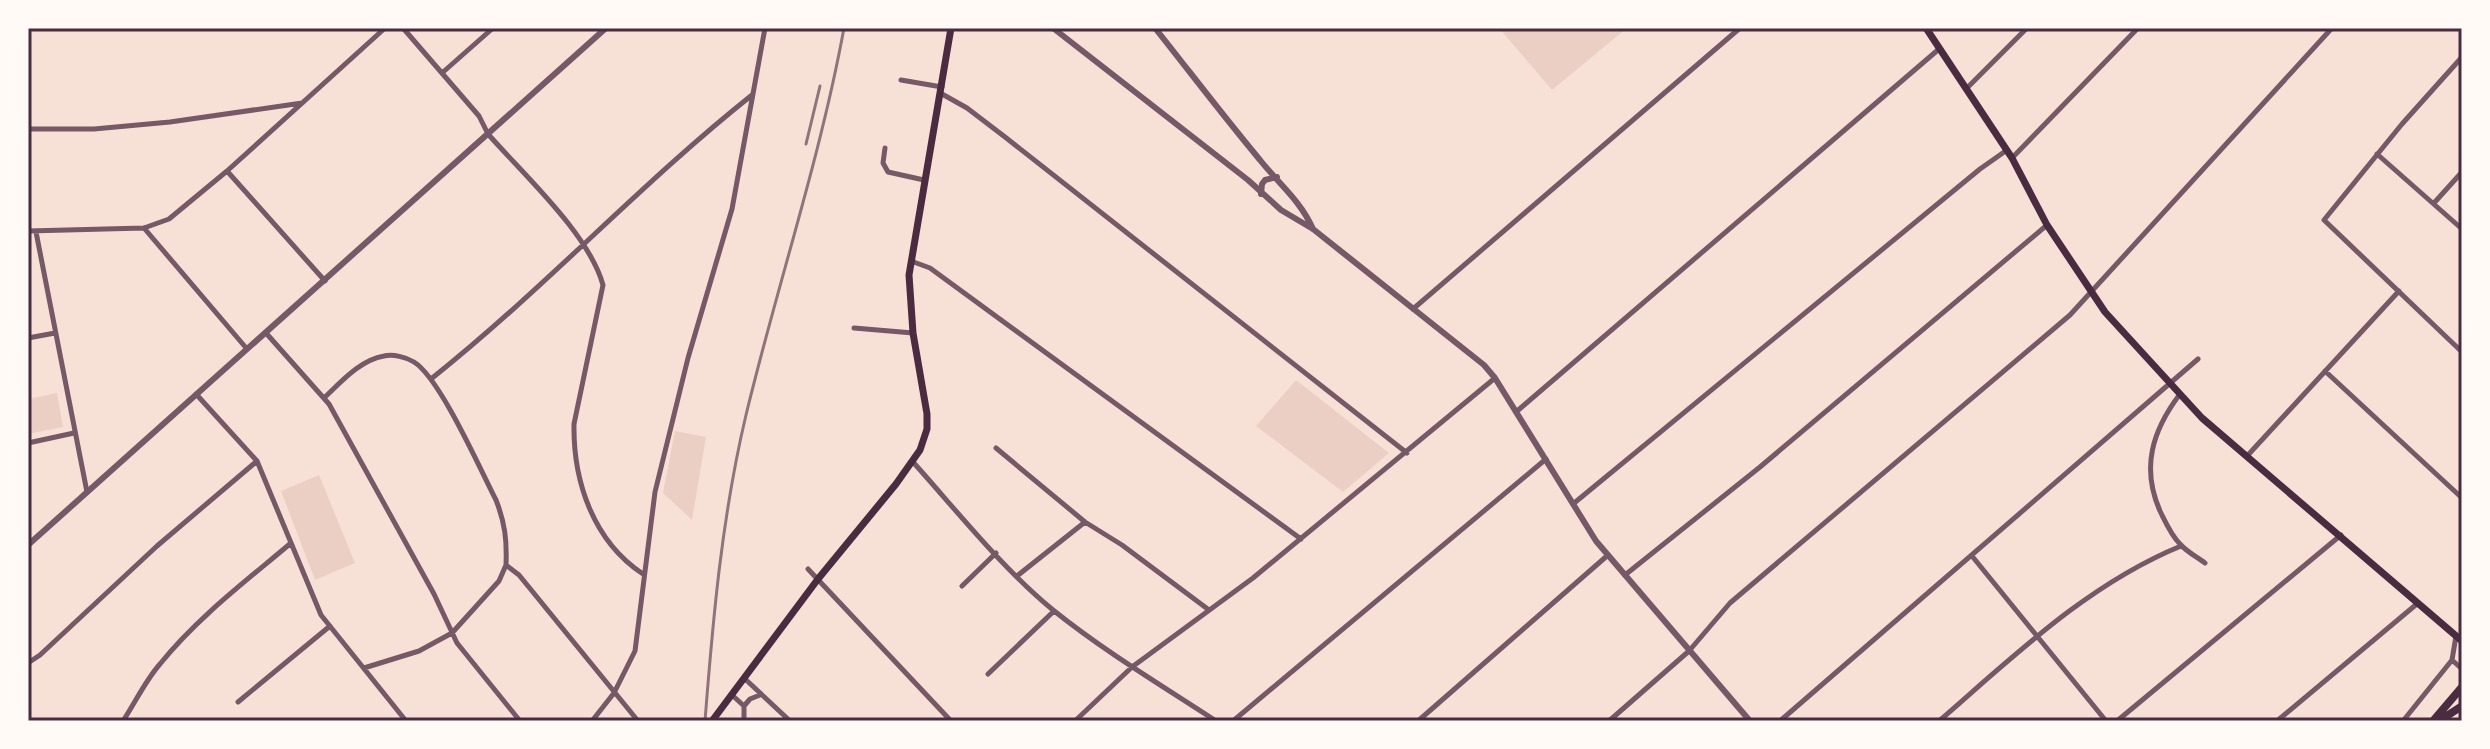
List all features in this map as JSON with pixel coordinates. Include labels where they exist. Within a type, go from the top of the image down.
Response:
[{"type":"highway","points":[[2436,721],[2462,687]]},
{"type":"highway","points":[[2436,721],[2462,706]]},
{"type":"main road","points":[[714,718],[818,579],[913,462],[927,429],[909,295],[910,261],[951,28]]},
{"type":"main road","points":[[1926,28],[2012,158],[2047,225],[2091,294],[2202,418],[2459,639]]},
{"type":"street","points":[[28,231],[144,228],[169,219],[227,171],[385,28]]},
{"type":"street","points":[[403,28],[479,116],[488,134],[585,244],[598,268],[603,285],[574,424],[577,468],[592,517],[626,562],[643,574]]},
{"type":"street","points":[[442,73],[493,28]]},
{"type":"street","points":[[28,545],[606,28]]},
{"type":"street","points":[[592,721],[614,693],[635,651],[655,492],[688,358],[732,209],[765,28]]},
{"type":"street","points":[[1053,28],[1256,186],[1281,210],[1313,229],[1484,365],[1608,555],[1750,721]]},
{"type":"street","points":[[1155,28],[1261,162],[1293,195],[1306,212],[1313,229]]},
{"type":"street","points":[[1413,309],[1740,28]]},
{"type":"street","points":[[1966,89],[2027,28]]},
{"type":"street","points":[[2012,158],[2138,28]]},
{"type":"street","points":[[1609,721],[1689,651],[1730,603],[2070,315],[2332,28]]},
{"type":"street","points":[[1516,412],[1939,49]]},
{"type":"street","points":[[2462,57],[2324,220],[2462,352]]},
{"type":"street","points":[[901,80],[942,90],[967,108],[1407,453]]},
{"type":"street","points":[[431,379],[753,94]]},
{"type":"street","points":[[28,129],[94,129],[170,122],[303,103]]},
{"type":"street","points":[[885,148],[883,163],[888,172],[924,180]]},
{"type":"street","points":[[1573,504],[2007,150]]},
{"type":"street","points":[[2377,154],[2462,229]]},
{"type":"street","points":[[227,171],[325,281]]},
{"type":"street","points":[[2434,203],[2462,172]]},
{"type":"street","points":[[1261,194],[1265,180],[1277,177]]},
{"type":"street","points":[[1281,210],[1292,206],[1293,195]]},
{"type":"street","points":[[1625,575],[1760,467],[2047,225]]},
{"type":"street","points":[[144,228],[247,349]]},
{"type":"street","points":[[36,232],[87,492]]},
{"type":"street","points":[[910,261],[930,268],[1301,539]]},
{"type":"street","points":[[2248,455],[2399,291]]},
{"type":"street","points":[[854,328],[913,333]]},
{"type":"street","points":[[28,338],[55,333]]},
{"type":"street","points":[[266,333],[324,398],[434,594],[452,633],[520,721]]},
{"type":"street","points":[[324,398],[364,363],[387,355],[415,362],[431,379],[485,479],[504,521],[507,538],[506,565],[499,581],[452,633],[419,651],[364,668]]},
{"type":"street","points":[[1780,721],[2198,359]]},
{"type":"street","points":[[2325,371],[2462,498]]},
{"type":"street","points":[[1075,721],[1132,667],[1301,539],[1495,378]]},
{"type":"street","points":[[196,394],[257,461],[321,615],[406,721]]},
{"type":"street","points":[[2180,394],[2155,434],[2149,471],[2154,496],[2171,532],[2181,546],[2205,563]]},
{"type":"street","points":[[28,443],[74,433]]},
{"type":"street","points":[[996,448],[1085,522],[1167,577],[1209,610]]},
{"type":"street","points":[[1233,721],[1546,459]]},
{"type":"street","points":[[28,663],[157,546],[257,461]]},
{"type":"street","points":[[913,462],[1017,576],[1054,611],[1132,667],[1216,721]]},
{"type":"street","points":[[1017,576],[1085,522]]},
{"type":"street","points":[[2117,721],[2341,535]]},
{"type":"street","points":[[123,721],[157,667],[177,644],[291,543]]},
{"type":"street","points":[[1939,721],[2038,635],[2114,580],[2181,546]]},
{"type":"street","points":[[962,586],[996,553]]},
{"type":"street","points":[[1418,721],[1608,555]]},
{"type":"street","points":[[1972,556],[2106,721]]},
{"type":"street","points":[[506,565],[519,575],[638,721]]},
{"type":"street","points":[[808,569],[951,721]]},
{"type":"street","points":[[2277,721],[2418,603]]},
{"type":"street","points":[[988,674],[1054,611]]},
{"type":"street","points":[[238,702],[330,626]]},
{"type":"street","points":[[2403,721],[2452,660],[2459,639]]},
{"type":"street","points":[[2452,660],[2462,669]]},
{"type":"street","points":[[744,678],[790,721]]},
{"type":"street","points":[[731,694],[744,706]]},
{"type":"street","points":[[744,721],[744,706],[760,695]]},
{"type":"shaded area","points":[[1499,28],[1627,28],[1552,90]]},
{"type":"shaded area","points":[[1296,380],[1389,453],[1343,492],[1256,426]]},
{"type":"shaded area","points":[[57,393],[63,427],[28,434],[28,399]]},
{"type":"shaded area","points":[[675,431],[706,437],[692,520],[663,493]]},
{"type":"shaded area","points":[[319,475],[355,563],[315,580],[281,491]]},
{"type":"railway","points":[[705,721],[720,567],[738,453],[823,126],[844,28]]},
{"type":"railway","points":[[806,144],[820,86]]}]
